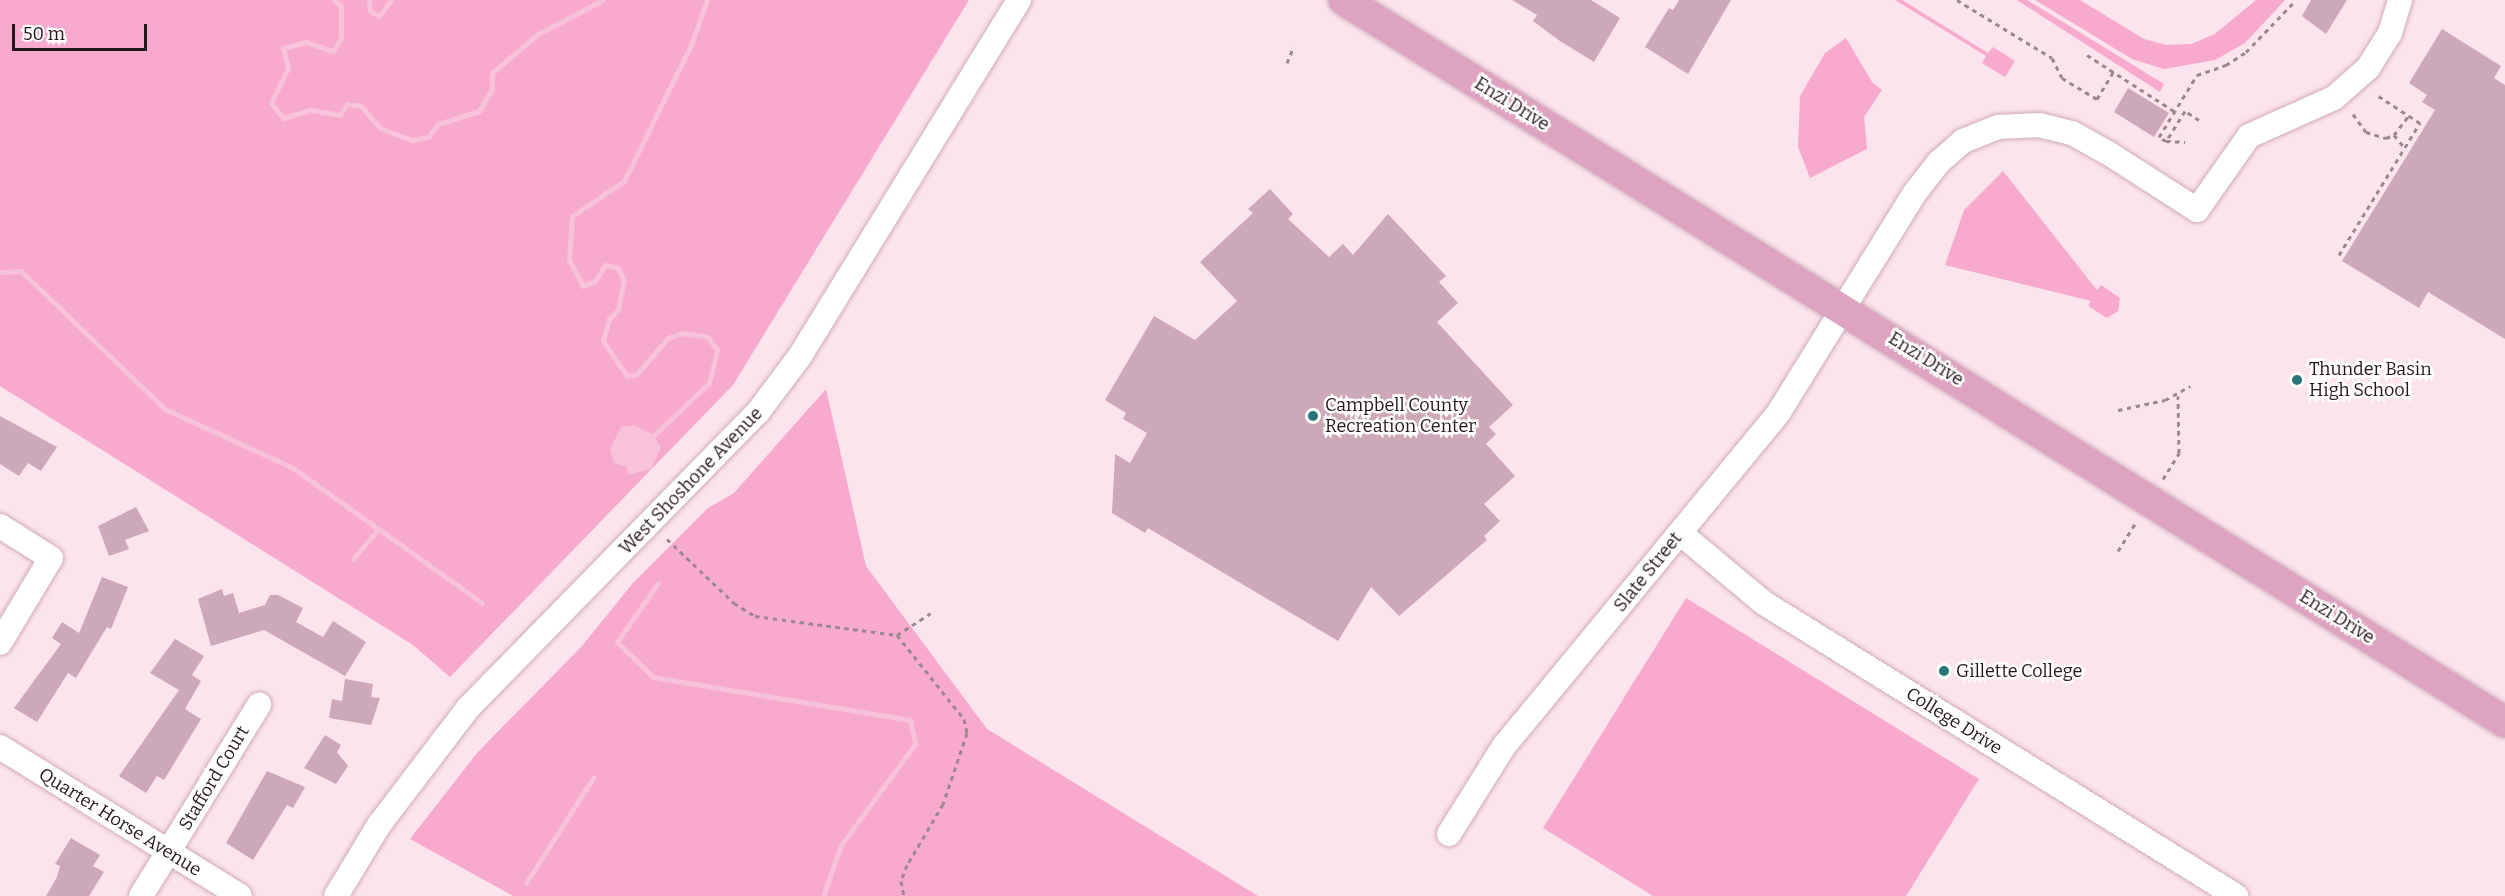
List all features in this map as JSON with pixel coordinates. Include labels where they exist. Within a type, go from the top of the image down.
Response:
[{"type":"main road","name":"Enzi Drive","points":[[1344,0],[1845,307],[2505,722]]},
{"type":"street","name":"West Shoshone Avenue","points":[[336,896],[411,780],[468,708],[758,412],[800,357],[1018,0]]},
{"type":"street","name":"Slate Street","points":[[1449,834],[1504,746],[1779,412],[1914,194],[1963,141],[1998,127],[2039,125],[2072,133],[2197,210],[2249,136],[2334,98],[2368,68],[2390,33],[2400,0]]},
{"type":"street","points":[[0,526],[51,558],[0,643]]},
{"type":"street","name":"College Drive","points":[[1680,533],[1764,603],[2236,896]]},
{"type":"street","name":"Stafford Court","points":[[141,896],[259,705]]},
{"type":"street","name":"Quarter Horse Avenue","points":[[0,747],[240,896]]},
{"type":"path","points":[[1957,0],[2052,58],[2062,78],[2097,99],[2113,72]]},
{"type":"path","points":[[2185,142],[2166,141],[2159,137],[2197,75],[2226,65],[2246,52],[2296,0]]},
{"type":"path","points":[[1287,63],[1294,46]]},
{"type":"path","points":[[2086,55],[2174,111]]},
{"type":"path","points":[[2339,255],[2421,123],[2377,95]]},
{"type":"path","points":[[2166,141],[2185,111],[2199,120]]},
{"type":"path","points":[[2353,114],[2375,137],[2394,135],[2409,115]]},
{"type":"path","points":[[2394,135],[2405,148]]},
{"type":"path","points":[[2118,410],[2178,396],[2190,386]]},
{"type":"path","points":[[2163,478],[2179,453],[2178,396]]},
{"type":"path","points":[[2118,551],[2136,522]]},
{"type":"path","points":[[667,539],[734,603],[755,616],[897,635],[931,613]]},
{"type":"path","points":[[897,635],[964,719],[967,733],[943,804],[907,865],[901,881],[903,896]]},
{"type":"shaded area","points":[[0,0],[969,0],[733,385],[450,677],[413,645],[0,386]]},
{"type":"shaded area","points":[[1895,0],[1902,0],[1988,53],[1993,47],[2015,61],[2005,77],[1982,63],[1986,56]]},
{"type":"shaded area","points":[[2017,0],[2027,0],[2164,84],[2160,92]]},
{"type":"shaded area","points":[[2035,0],[2080,0],[2144,39],[2166,45],[2191,44],[2215,34],[2256,0],[2285,0],[2245,43],[2215,60],[2164,69],[2132,59]]},
{"type":"shaded area","points":[[1846,38],[1872,82],[1882,90],[1864,117],[1867,149],[1810,178],[1798,147],[1800,96],[1825,53]]},
{"type":"shaded area","points":[[2003,171],[2097,290],[2101,285],[2120,298],[2118,311],[2107,318],[2088,306],[2091,301],[1945,265],[1964,210]]},
{"type":"shaded area","points":[[826,389],[866,566],[987,729],[1258,896],[513,896],[410,839],[477,753],[582,646],[632,584],[708,508],[734,493]]},
{"type":"shaded area","points":[[634,425],[652,434],[661,447],[651,469],[628,475],[627,467],[614,463],[610,449],[621,427]]},
{"type":"shaded area","points":[[1686,598],[1979,779],[1906,896],[1653,896],[1543,828]]},
{"type":"building","points":[[1512,0],[1591,0],[1620,18],[1594,62],[1533,21],[1537,15]]},
{"type":"building","points":[[1679,0],[1731,0],[1688,74],[1645,47],[1669,8],[1673,10]]},
{"type":"building","points":[[2311,0],[2347,0],[2326,34],[2302,16]]},
{"type":"building","points":[[2442,29],[2501,66],[2494,78],[2505,85],[2505,339],[2428,292],[2419,308],[2342,261],[2435,110],[2422,102],[2427,95],[2409,83]]},
{"type":"building","points":[[2128,88],[2169,113],[2154,137],[2114,112]]},
{"type":"building","name":"Campbell County Recreation Center","points":[[1270,189],[1293,214],[1288,219],[1329,257],[1343,244],[1353,255],[1388,214],[1446,276],[1439,282],[1458,303],[1437,322],[1513,405],[1489,427],[1496,434],[1486,444],[1515,476],[1484,504],[1500,521],[1484,536],[1487,540],[1399,616],[1371,587],[1338,641],[1148,528],[1145,533],[1112,513],[1115,454],[1130,463],[1147,433],[1123,419],[1126,413],[1105,400],[1154,316],[1195,340],[1237,301],[1200,262],[1253,213],[1248,209]]},
{"type":"building","points":[[0,416],[57,447],[41,471],[28,463],[19,476],[0,464]]},
{"type":"building","points":[[136,507],[149,531],[125,540],[129,549],[109,556],[98,526]]},
{"type":"building","points":[[102,577],[128,587],[111,629],[107,627],[76,678],[68,673],[37,722],[14,708],[61,644],[52,638],[62,622],[79,633]]},
{"type":"building","points":[[222,589],[224,596],[233,593],[239,613],[265,605],[270,595],[278,595],[303,608],[296,622],[323,637],[333,621],[366,642],[345,676],[264,630],[211,646],[198,599]]},
{"type":"building","points":[[175,639],[204,656],[192,675],[201,681],[185,709],[201,719],[164,780],[157,776],[146,793],[119,776],[179,690],[150,673]]},
{"type":"building","points":[[345,679],[373,684],[371,697],[380,698],[371,725],[329,718],[332,699],[342,701]]},
{"type":"building","points":[[325,735],[341,745],[337,752],[348,766],[336,784],[304,768]]},
{"type":"building","points":[[267,771],[305,787],[293,808],[287,805],[253,860],[226,843]]},
{"type":"building","points":[[71,838],[100,855],[93,866],[104,872],[89,896],[46,896],[57,877],[60,866],[55,864]]},
{"type":"waterway","points":[[334,0],[341,6],[341,38],[333,51],[306,42],[283,48],[288,68],[271,103],[283,118],[311,110],[340,115],[347,104],[361,106],[380,128],[412,140],[428,137],[438,124],[479,111],[492,89],[492,73],[538,34],[603,0]]},
{"type":"waterway","points":[[369,0],[370,11],[379,16],[391,0]]},
{"type":"waterway","points":[[650,439],[709,383],[717,350],[708,337],[683,333],[668,338],[636,375],[627,376],[603,341],[609,319],[618,310],[624,279],[617,267],[605,265],[595,281],[583,286],[569,260],[572,216],[624,181],[691,45],[707,0]]},
{"type":"waterway","points":[[0,272],[21,271],[165,409],[293,468],[482,603]]},
{"type":"waterway","points":[[353,559],[378,529]]},
{"type":"waterway","points":[[658,583],[617,642],[653,677],[910,720],[915,744],[841,845],[823,896]]},
{"type":"waterway","points":[[526,883],[593,778]]},
{"type":"place","name":"Thunder Basin High School","points":[[2297,380]]},
{"type":"place","name":"Campbell County Recreation Center","points":[[1313,416]]},
{"type":"place","name":"Gillette College","points":[[1944,671]]}]
